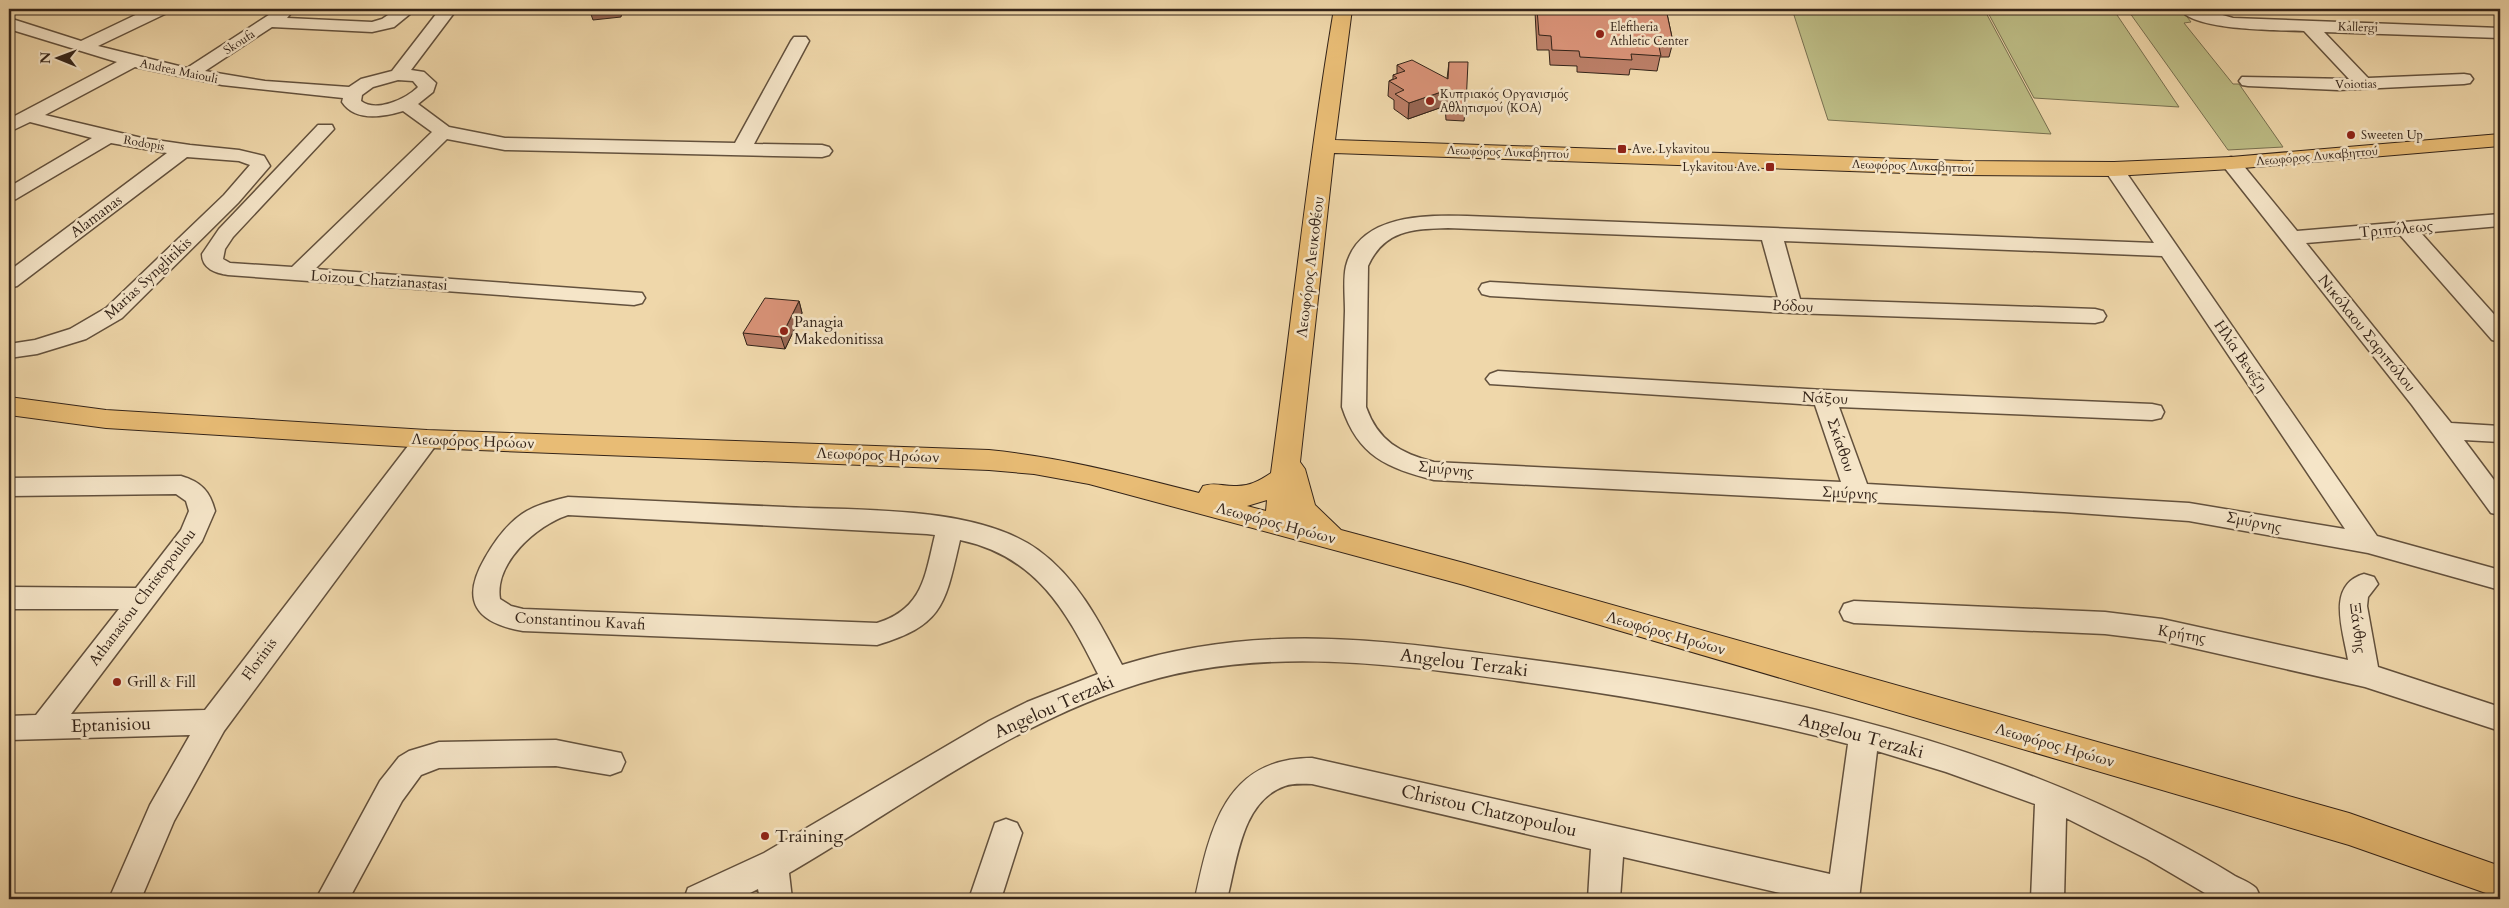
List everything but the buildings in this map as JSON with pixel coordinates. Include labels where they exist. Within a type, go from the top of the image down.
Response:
[{"type":"main road","name":"Λεωφόρος Λευκοθέου","points":[[1278,525],[1343,9]]},
{"type":"main road","name":"Λεωφόρος Λυκαβηττού","points":[[1325,146],[1963,168],[2114,169],[2231,163],[2500,140]]},
{"type":"main road","name":"Λεωφόρος Ηρώων","points":[[9,406],[106,419],[427,440],[935,456],[1034,464],[1109,479],[1464,574],[2349,829],[2500,882]]},
{"type":"main road","points":[[1287,450],[1297,501],[1307,518],[1339,541]]},
{"type":"main road","points":[[1109,479],[1119,475],[1137,476],[1223,496],[1245,498],[1268,489],[1284,479]]},
{"type":"street","points":[[82,47],[161,9]]},
{"type":"street","name":"Skoufa","points":[[189,74],[288,9]]},
{"type":"street","points":[[270,22],[372,27],[388,23],[408,9]]},
{"type":"street","points":[[398,75],[449,9]]},
{"type":"street","name":"Kallergi","points":[[2188,9],[2205,17],[2233,23],[2500,33]]},
{"type":"street","points":[[2408,16],[2422,29]]},
{"type":"street","name":"Andrea Maiouli","points":[[9,23],[82,47],[189,74],[279,88],[353,93]]},
{"type":"street","points":[[2309,26],[2364,84]]},
{"type":"street","points":[[742,149],[800,41]]},
{"type":"street","points":[[9,126],[133,61]]},
{"type":"street","points":[[398,75],[418,76],[427,83],[423,94],[406,104],[382,110],[361,109],[351,102],[353,93],[376,79],[398,75]]},
{"type":"street","name":"Voiotias","points":[[2248,81],[2364,84],[2464,79]]},
{"type":"street","points":[[406,104],[443,132],[504,144],[822,151]]},
{"type":"street","name":"Rodopis","points":[[28,116],[106,137],[184,150],[245,156],[260,162]]},
{"type":"street","points":[[297,274],[219,267],[213,261],[212,255],[216,245],[226,233],[325,129]]},
{"type":"street","name":"Loizou Chatzianastasi","points":[[297,274],[443,132]]},
{"type":"street","points":[[9,195],[106,137]]},
{"type":"street","name":"Alamanas","points":[[9,281],[184,150]]},
{"type":"street","name":"Marias Synglitikis","points":[[9,351],[37,347],[78,334],[114,313],[251,179],[260,166],[260,162]]},
{"type":"street","name":"Νικόλαου Σαριπόλου","points":[[2231,163],[2444,431],[2500,506]]},
{"type":"street","name":"Ηλία Βενέζη","points":[[2114,169],[2368,543]]},
{"type":"street","name":"Τριπόλεως","points":[[2291,238],[2500,220]]},
{"type":"street","name":"Σμύρνης","points":[[2169,250],[1436,222],[1404,226],[1385,233],[1367,245],[1360,254],[1357,266],[1354,407],[1358,425],[1369,440],[1412,466],[1434,470],[1857,493],[2064,502],[2189,512],[2368,543],[2500,580]]},
{"type":"street","points":[[2405,228],[2500,335]]},
{"type":"street","points":[[1771,234],[1791,306]]},
{"type":"street","name":"Loizou Chatzianastasi","points":[[297,274],[634,298]]},
{"type":"street","name":"Ρόδου","points":[[1490,289],[1791,306],[2095,316]]},
{"type":"street","name":"Νάξου","points":[[1498,379],[1824,398],[2152,412]]},
{"type":"street","name":"Σκίαθου","points":[[1824,398],[1857,493]]},
{"type":"street","points":[[2444,431],[2500,434]]},
{"type":"street","name":"Florinis","points":[[124,899],[161,815],[213,722],[320,578],[427,440]]},
{"type":"street","name":"Athanasiou Christopoulou","points":[[9,487],[181,486],[198,496],[202,511],[193,534],[44,727]]},
{"type":"street","name":"Constantinou Kavafi","points":[[950,529],[931,600],[916,617],[903,626],[877,634],[523,620],[504,616],[493,609],[486,598],[487,585],[494,567],[512,537],[537,517],[568,506],[889,521],[950,529],[1007,544],[1039,563],[1066,592],[1082,616],[1115,679]]},
{"type":"street","name":"Ξάνθης","points":[[2364,584],[2355,593],[2353,606],[2365,675]]},
{"type":"street","points":[[9,598],[142,599]]},
{"type":"street","name":"Κρήτης","points":[[1854,612],[2027,618],[2162,630],[2365,675],[2500,719]]},
{"type":"street","name":"Angelou Terzaki","points":[[700,899],[772,866],[1007,726],[1115,679],[1214,655],[1291,649],[1335,650],[1480,665],[1650,687],[1750,706],[1864,736],[1983,772],[2051,798],[2144,842],[2202,873],[2244,899]]},
{"type":"street","name":"Eptanisiou","points":[[9,728],[213,722]]},
{"type":"street","points":[[1844,896],[1864,736]]},
{"type":"street","points":[[332,899],[391,791],[410,766],[420,760],[439,755],[556,753],[610,762]]},
{"type":"street","name":"Christou Chatzopoulou","points":[[1211,899],[1234,819],[1242,804],[1257,785],[1279,774],[1312,771],[1608,838],[1844,896]]},
{"type":"street","points":[[2047,899],[2051,798]]},
{"type":"street","points":[[985,899],[1006,833]]},
{"type":"street","points":[[1604,899],[1608,838]]},
{"type":"street","points":[[772,866],[776,899]]},
{"type":"green space","points":[[1792,9],[1984,9],[2051,134],[1828,120]]},
{"type":"green space","points":[[1986,9],[2113,9],[2179,107],[2034,98]]},
{"type":"green space","points":[[2127,9],[2181,9],[2191,22],[2184,23],[2233,84],[2239,84],[2283,147],[2228,150]]},
{"type":"place","name":"Eleftheria Athletic Center","points":[[1600,34]]},
{"type":"place","name":"Κυπριακός Οργανισμός Αθλητισμού (ΚΟΑ)","points":[[1430,101]]},
{"type":"place","name":"Sweeten Up","points":[[2351,135]]},
{"type":"place","name":"Ave. Lykavitou","points":[[1622,149]]},
{"type":"place","name":"Lykavitou Ave.","points":[[1770,167]]},
{"type":"place","name":"Panagia Makedonitissa","points":[[784,331]]},
{"type":"place","name":"Grill & Fill","points":[[117,682]]},
{"type":"place","name":"Training","points":[[765,836]]}]
